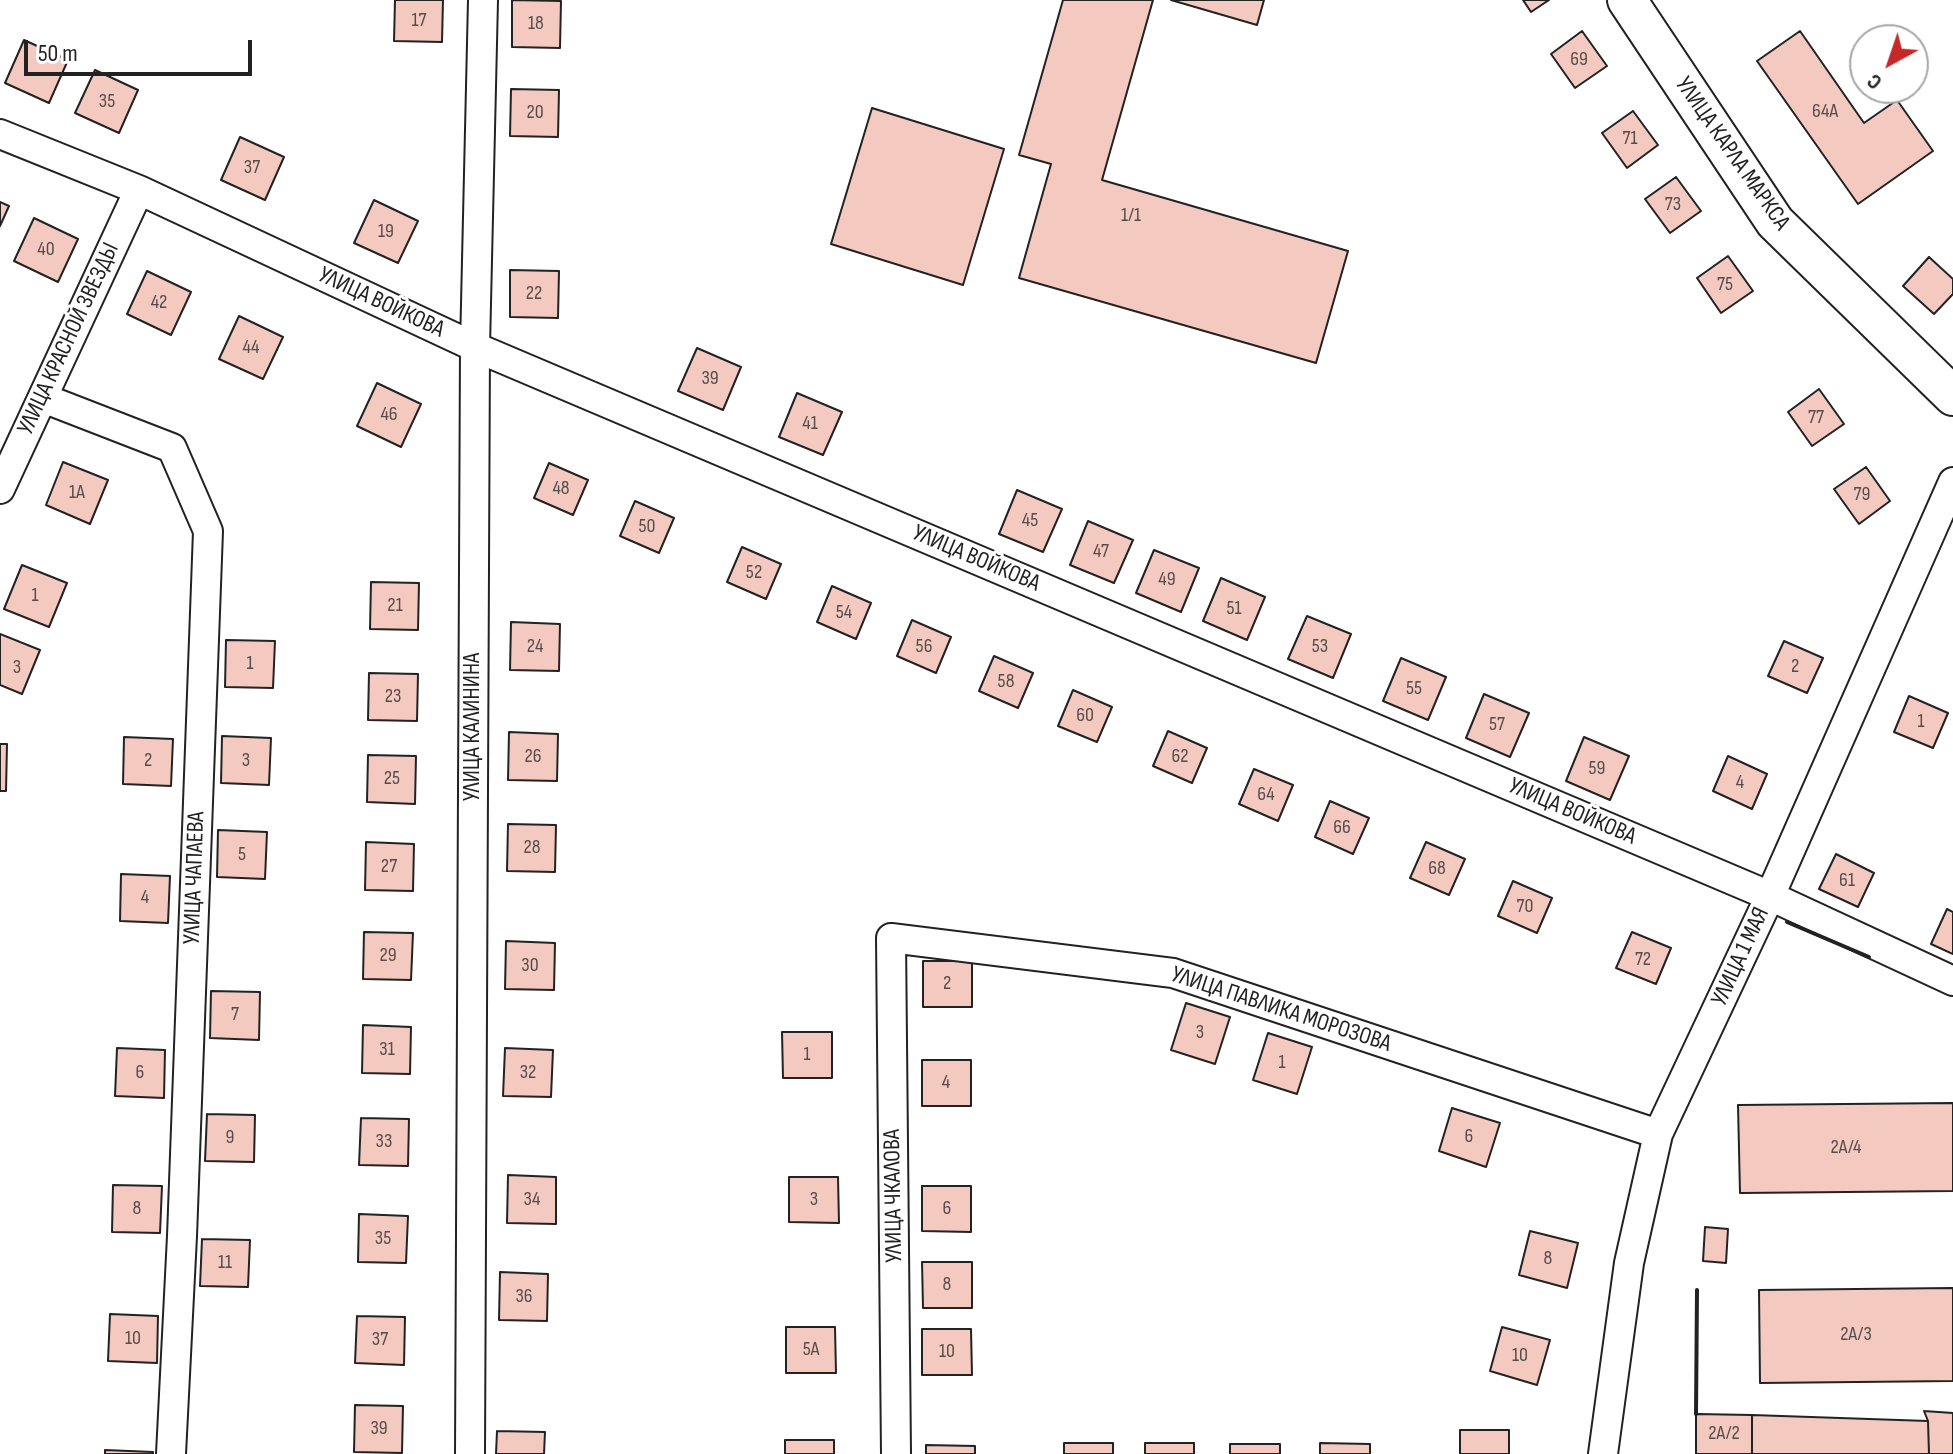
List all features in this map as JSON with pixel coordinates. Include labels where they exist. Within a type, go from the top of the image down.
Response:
[{"type":"street","name":"УЛИЦА КАЛИНИНА","points":[[470,1454],[475,347],[483,0]]},
{"type":"street","name":"УЛИЦА КАРЛА МАРКСА","points":[[1627,0],[1775,222],[1953,396]]},
{"type":"street","name":"УЛИЦА ВОЙКОВА","points":[[0,134],[139,190],[475,347],[1770,896],[1953,981]]},
{"type":"street","name":"УЛИЦА КРАСНОЙ ЗВЕЗДЫ","points":[[1,481],[139,190]]},
{"type":"street","name":"УЛИЦА ЧАПАЕВА","points":[[43,398],[172,448],[208,531],[171,1454]]},
{"type":"street","name":"УЛИЦА 1 МАЯ","points":[[1603,1454],[1629,1263],[1658,1134],[1770,896],[1953,482]]},
{"type":"street","name":"УЛИЦА ПАВЛИКА МОРОЗОВА","points":[[891,938],[1173,973],[1658,1134]]},
{"type":"street","name":"УЛИЦА ЧКАЛОВА","points":[[891,938],[896,1454]]},
{"type":"building","points":[[395,0],[443,0],[442,42],[394,41]]},
{"type":"building","points":[[512,0],[561,1],[560,48],[512,47]]},
{"type":"building","points":[[1063,0],[1153,0],[1102,180],[1348,251],[1316,363],[1019,278],[1051,164],[1019,155]]},
{"type":"building","points":[[1171,0],[1264,0],[1257,25]]},
{"type":"building","points":[[1523,0],[1549,0],[1531,12]]},
{"type":"building","points":[[1582,31],[1607,66],[1575,88],[1551,54]]},
{"type":"building","points":[[1800,31],[1864,123],[1891,104],[1900,104],[1933,151],[1858,204],[1757,61]]},
{"type":"building","points":[[24,40],[68,60],[49,103],[5,83]]},
{"type":"building","points":[[95,70],[138,90],[119,133],[75,113]]},
{"type":"building","points":[[511,89],[559,90],[558,137],[510,136]]},
{"type":"building","points":[[872,108],[1004,149],[963,285],[831,244]]},
{"type":"building","points":[[1633,111],[1658,145],[1627,168],[1602,133]]},
{"type":"building","points":[[240,137],[284,157],[265,200],[221,180]]},
{"type":"building","points":[[1676,177],[1701,211],[1670,233],[1645,199]]},
{"type":"building","points":[[374,200],[418,221],[398,263],[354,243]]},
{"type":"building","points":[[0,202],[9,206],[0,226]]},
{"type":"building","points":[[34,218],[78,239],[58,282],[14,261]]},
{"type":"building","points":[[1728,256],[1753,291],[1721,313],[1697,278]]},
{"type":"building","points":[[1929,257],[1953,279],[1953,294],[1934,314],[1903,286]]},
{"type":"building","points":[[510,270],[559,271],[558,318],[510,317]]},
{"type":"building","points":[[147,271],[191,292],[171,335],[127,314]]},
{"type":"building","points":[[239,316],[283,337],[263,379],[219,359]]},
{"type":"building","points":[[697,348],[741,367],[723,410],[678,391]]},
{"type":"building","points":[[377,383],[421,404],[401,447],[357,426]]},
{"type":"building","points":[[1819,389],[1844,424],[1812,446],[1788,412]]},
{"type":"building","points":[[797,393],[842,412],[823,455],[779,437]]},
{"type":"building","points":[[63,462],[108,480],[90,524],[46,505]]},
{"type":"building","points":[[549,463],[588,480],[573,515],[534,498]]},
{"type":"building","points":[[1866,467],[1890,501],[1859,524],[1834,489]]},
{"type":"building","points":[[1017,490],[1062,509],[1043,552],[999,534]]},
{"type":"building","points":[[635,501],[674,518],[659,553],[620,536]]},
{"type":"building","points":[[1088,521],[1133,540],[1114,583],[1070,565]]},
{"type":"building","points":[[742,547],[781,564],[766,599],[727,582]]},
{"type":"building","points":[[1154,550],[1199,568],[1181,612],[1136,593]]},
{"type":"building","points":[[22,565],[67,583],[49,627],[4,609]]},
{"type":"building","points":[[1221,578],[1265,597],[1247,640],[1203,621]]},
{"type":"building","points":[[371,582],[419,583],[418,630],[370,629]]},
{"type":"building","points":[[832,586],[871,603],[856,639],[817,622]]},
{"type":"building","points":[[1307,616],[1351,634],[1333,678],[1288,659]]},
{"type":"building","points":[[912,620],[951,637],[936,673],[897,656]]},
{"type":"building","points":[[511,622],[560,624],[559,671],[510,670]]},
{"type":"building","points":[[0,634],[40,650],[22,694],[0,685]]},
{"type":"building","points":[[226,640],[275,641],[273,688],[225,687]]},
{"type":"building","points":[[1784,641],[1823,658],[1807,693],[1768,676]]},
{"type":"building","points":[[994,656],[1033,673],[1018,708],[979,691]]},
{"type":"building","points":[[1401,658],[1446,677],[1428,720],[1383,701]]},
{"type":"building","points":[[369,673],[418,674],[417,721],[368,720]]},
{"type":"building","points":[[1073,690],[1112,707],[1097,742],[1058,726]]},
{"type":"building","points":[[1484,694],[1529,713],[1510,757],[1466,738]]},
{"type":"building","points":[[1909,696],[1948,713],[1933,748],[1894,732]]},
{"type":"building","points":[[1168,731],[1207,748],[1192,783],[1153,766]]},
{"type":"building","points":[[509,732],[558,734],[557,781],[508,780]]},
{"type":"building","points":[[222,736],[271,738],[269,785],[221,783]]},
{"type":"building","points":[[124,737],[173,739],[171,786],[123,784]]},
{"type":"building","points":[[1584,737],[1629,756],[1610,800],[1566,781]]},
{"type":"building","points":[[0,744],[7,744],[6,791],[0,791]]},
{"type":"building","points":[[368,755],[416,756],[415,804],[367,802]]},
{"type":"building","points":[[1728,756],[1767,774],[1752,809],[1713,791]]},
{"type":"building","points":[[1254,769],[1293,785],[1278,821],[1239,804]]},
{"type":"building","points":[[1330,801],[1369,818],[1353,854],[1315,837]]},
{"type":"building","points":[[508,824],[556,825],[555,872],[507,871]]},
{"type":"building","points":[[218,830],[267,832],[265,879],[217,877]]},
{"type":"building","points":[[366,842],[414,844],[413,891],[365,890]]},
{"type":"building","points":[[1426,842],[1465,859],[1449,895],[1410,878]]},
{"type":"building","points":[[1836,854],[1874,873],[1858,907],[1819,889]]},
{"type":"building","points":[[121,874],[170,876],[168,923],[120,921]]},
{"type":"building","points":[[1513,881],[1552,898],[1537,933],[1498,916]]},
{"type":"building","points":[[1947,909],[1953,912],[1953,954],[1931,944]]},
{"type":"building","points":[[364,932],[413,933],[411,980],[363,979]]},
{"type":"building","points":[[1632,932],[1671,948],[1656,984],[1616,968]]},
{"type":"building","points":[[506,941],[555,943],[554,990],[505,989]]},
{"type":"building","points":[[923,961],[972,961],[972,1007],[923,1007]]},
{"type":"building","points":[[211,991],[260,992],[259,1040],[210,1038]]},
{"type":"building","points":[[1186,1003],[1230,1017],[1215,1064],[1171,1050]]},
{"type":"building","points":[[363,1025],[411,1027],[410,1074],[362,1073]]},
{"type":"building","points":[[782,1032],[832,1032],[832,1078],[783,1078]]},
{"type":"building","points":[[1268,1033],[1312,1047],[1297,1094],[1253,1080]]},
{"type":"building","points":[[117,1048],[165,1050],[164,1098],[115,1096]]},
{"type":"building","points":[[505,1048],[553,1050],[551,1097],[503,1096]]},
{"type":"building","points":[[922,1060],[971,1060],[971,1106],[922,1106]]},
{"type":"building","points":[[1953,1103],[1953,1191],[1740,1193],[1738,1105]]},
{"type":"building","points":[[1452,1108],[1500,1123],[1486,1167],[1439,1151]]},
{"type":"building","points":[[207,1114],[255,1115],[254,1162],[205,1161]]},
{"type":"building","points":[[361,1118],[409,1119],[408,1166],[359,1165]]},
{"type":"building","points":[[508,1175],[556,1177],[556,1224],[507,1223]]},
{"type":"building","points":[[789,1177],[838,1177],[839,1223],[789,1222]]},
{"type":"building","points":[[113,1185],[162,1186],[160,1233],[112,1232]]},
{"type":"building","points":[[922,1186],[971,1186],[971,1232],[922,1231]]},
{"type":"building","points":[[359,1214],[408,1216],[406,1263],[358,1262]]},
{"type":"building","points":[[1705,1227],[1728,1229],[1726,1263],[1703,1261]]},
{"type":"building","points":[[1530,1231],[1578,1243],[1567,1288],[1519,1275]]},
{"type":"building","points":[[202,1239],[250,1240],[248,1287],[200,1286]]},
{"type":"building","points":[[922,1262],[972,1262],[972,1308],[923,1308]]},
{"type":"building","points":[[500,1272],[548,1274],[547,1321],[499,1320]]},
{"type":"building","points":[[1953,1288],[1953,1381],[1760,1383],[1759,1290]]},
{"type":"building","points":[[110,1314],[158,1316],[157,1363],[108,1361]]},
{"type":"building","points":[[357,1316],[405,1317],[404,1365],[355,1363]]},
{"type":"building","points":[[786,1327],[835,1327],[836,1373],[786,1373]]},
{"type":"building","points":[[1502,1327],[1550,1340],[1537,1385],[1490,1371]]},
{"type":"building","points":[[922,1329],[971,1329],[972,1375],[922,1375]]},
{"type":"building","points":[[355,1405],[403,1406],[402,1453],[354,1452]]},
{"type":"building","points":[[1924,1411],[1953,1413],[1953,1454],[1929,1454],[1928,1421]]},
{"type":"building","points":[[1696,1414],[1752,1415],[1752,1454],[1696,1454]]},
{"type":"building","points":[[1752,1415],[1928,1421],[1929,1454],[1752,1454]]},
{"type":"building","points":[[1460,1430],[1509,1430],[1509,1454],[1460,1454]]},
{"type":"building","points":[[497,1431],[545,1432],[544,1454],[496,1454]]},
{"type":"building","points":[[785,1440],[834,1440],[834,1454],[785,1454]]},
{"type":"building","points":[[1064,1443],[1113,1443],[1113,1454],[1064,1454]]},
{"type":"building","points":[[1145,1443],[1194,1443],[1194,1454],[1145,1454]]},
{"type":"building","points":[[1320,1443],[1370,1444],[1370,1454],[1320,1454]]},
{"type":"building","points":[[1230,1444],[1280,1444],[1280,1454],[1230,1454]]},
{"type":"building","points":[[926,1445],[975,1446],[975,1454],[926,1454]]},
{"type":"building","points":[[105,1450],[153,1452],[153,1454],[105,1454]]},
{"type":"wall","points":[[1787,922],[1869,957]]},
{"type":"wall","points":[[1696,1414],[1697,1290]]}]
